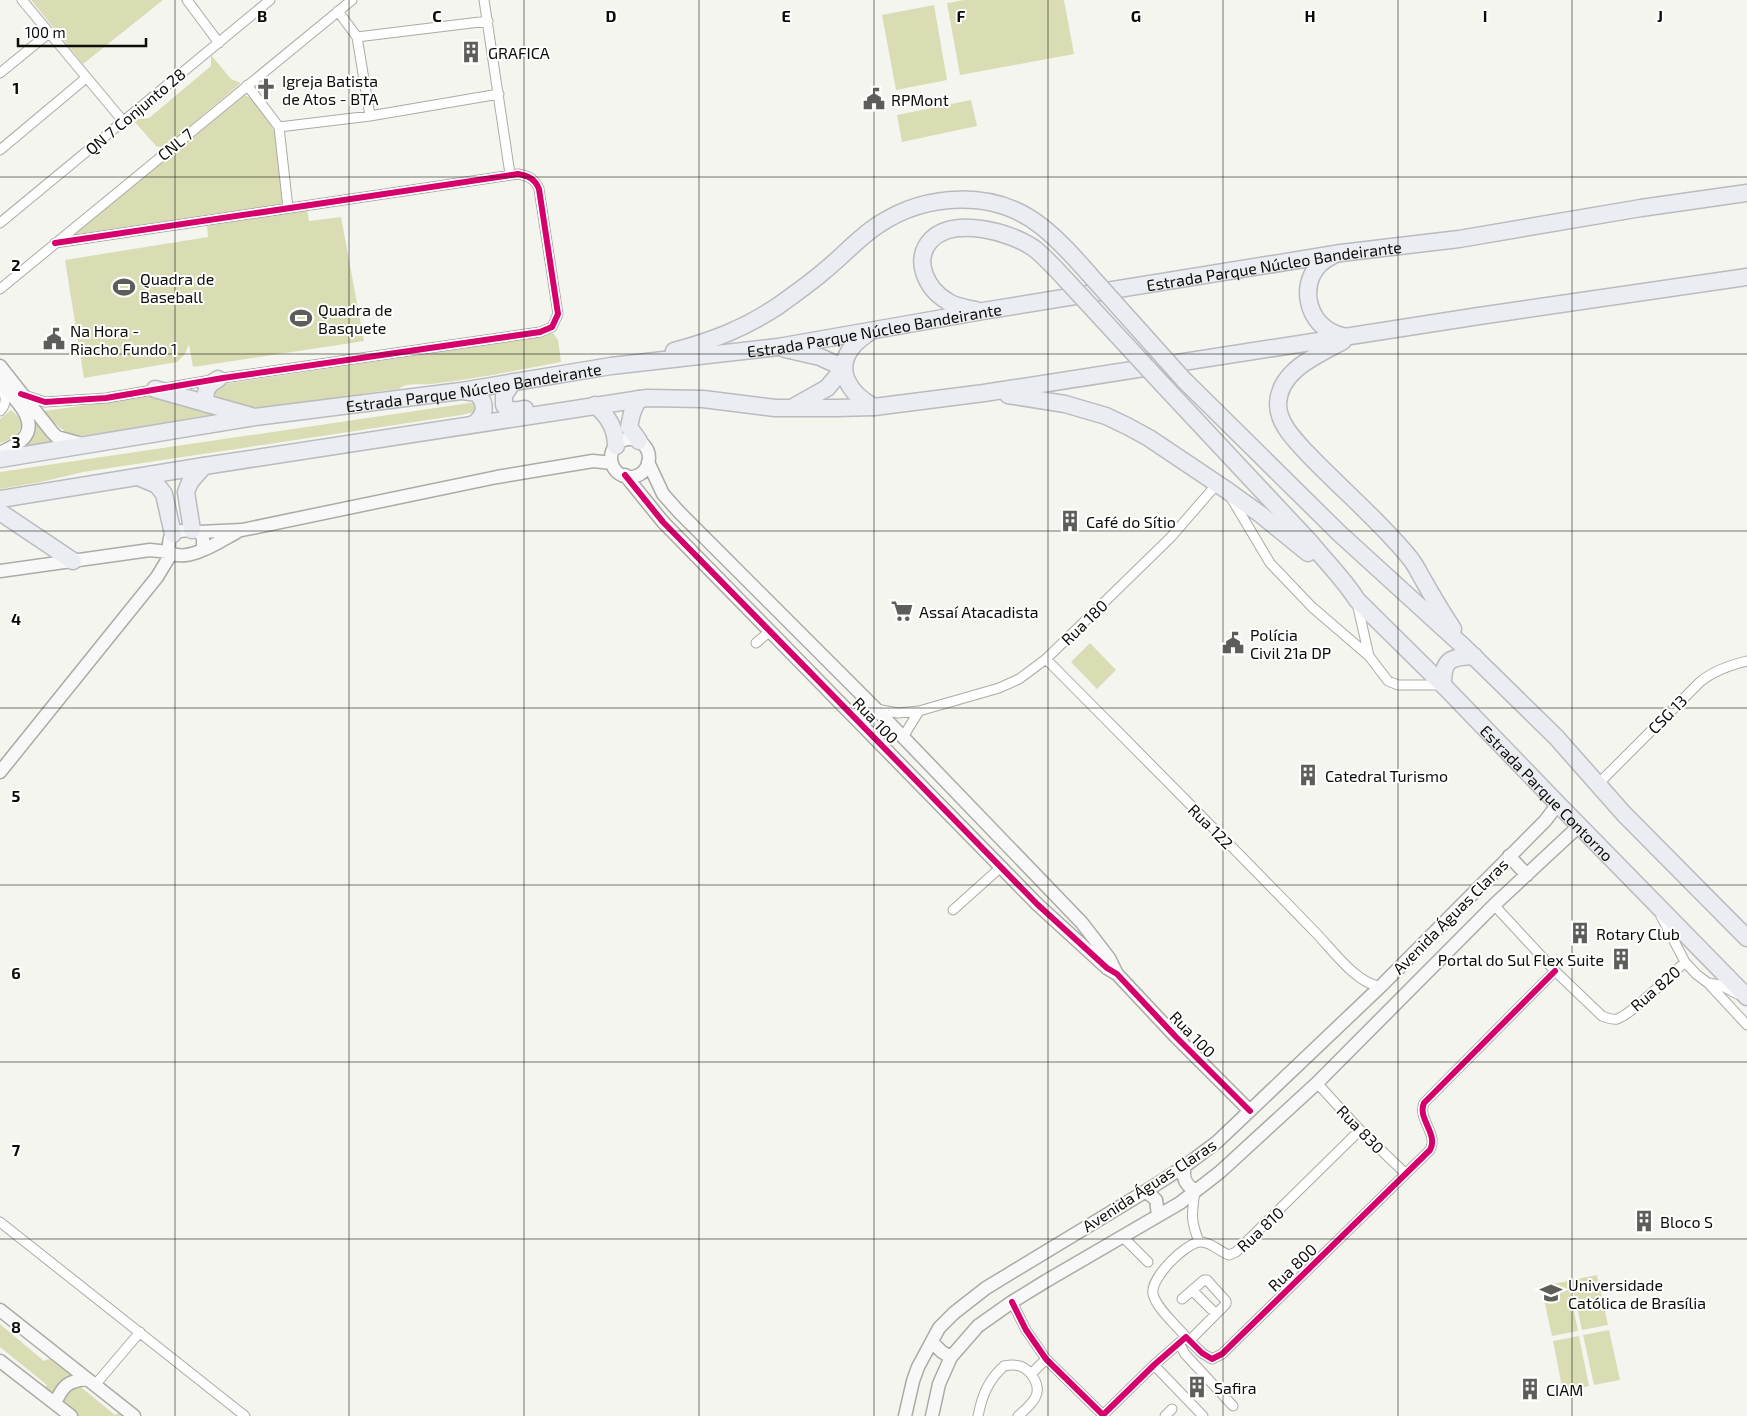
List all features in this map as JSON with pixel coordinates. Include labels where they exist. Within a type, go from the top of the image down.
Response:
[{"type":"highway","name":"Estrada Parque Núcleo Bandeirante","points":[[0,459],[255,417],[461,391],[611,366],[778,347],[983,311],[1341,253],[1459,239],[1641,208],[1747,193]]},
{"type":"highway","points":[[611,366],[627,360],[672,352],[709,341],[742,327],[779,305],[816,277],[879,224],[898,213],[933,201],[976,200],[1000,205],[1023,214],[1040,225],[1062,244],[1184,380],[1339,533],[1468,651],[1556,737],[1624,814],[1747,938]]},
{"type":"highway","points":[[983,311],[948,302],[932,289],[926,279],[922,258],[926,246],[935,236],[960,228],[982,229],[1004,234],[1034,248],[1048,260],[1310,542],[1353,593]]},
{"type":"highway","points":[[1341,253],[1328,258],[1318,266],[1310,278],[1308,299],[1312,313],[1320,324],[1332,333],[1350,336]]},
{"type":"highway","points":[[0,499],[643,398],[703,399],[775,408],[874,406],[984,393],[1747,277]]},
{"type":"highway","points":[[870,331],[854,344],[847,354],[844,368],[846,380],[851,390],[862,400],[874,406]]},
{"type":"highway","points":[[1350,336],[1308,360],[1289,377],[1279,396],[1278,411],[1286,428],[1297,442],[1324,471],[1378,522],[1411,559],[1468,651]]},
{"type":"highway","points":[[778,347],[820,357],[844,368]]},
{"type":"highway","points":[[790,408],[827,388],[844,368]]},
{"type":"highway","points":[[207,404],[206,392],[210,384],[218,379]]},
{"type":"highway","points":[[513,382],[503,398],[505,408],[512,411],[636,394],[643,398]]},
{"type":"highway","points":[[154,389],[255,417]]},
{"type":"highway","points":[[461,391],[476,393],[483,403],[484,413],[474,424]]},
{"type":"highway","points":[[984,393],[1026,397],[1065,404],[1106,416],[1149,438],[1260,514],[1353,593]]},
{"type":"highway","points":[[639,441],[629,427],[632,413],[643,398]]},
{"type":"highway","points":[[595,405],[604,413],[612,425],[616,439],[613,453]]},
{"type":"highway","points":[[195,531],[186,492],[190,482],[204,466]]},
{"type":"highway","points":[[138,477],[157,485],[164,494],[171,545]]},
{"type":"highway","points":[[0,512],[73,561]]},
{"type":"highway","name":"Estrada Parque Contorno","points":[[1353,593],[1655,902],[1747,999]]},
{"type":"highway","points":[[1443,685],[1444,668],[1448,662],[1452,658],[1468,651]]},
{"type":"street","points":[[22,0],[123,121]]},
{"type":"street","points":[[186,0],[219,43]]},
{"type":"street","name":"QN 7 Conjunto 28","points":[[0,223],[270,0]]},
{"type":"street","name":"CNL 7","points":[[0,289],[352,0]]},
{"type":"street","points":[[484,0],[510,174]]},
{"type":"street","points":[[338,11],[357,37],[370,116]]},
{"type":"street","points":[[357,37],[488,21]]},
{"type":"street","points":[[0,74],[49,33]]},
{"type":"street","points":[[0,150],[86,78]]},
{"type":"street","points":[[247,85],[279,128],[288,208]]},
{"type":"street","points":[[279,128],[370,116],[499,94]]},
{"type":"street","points":[[21,394],[45,402],[106,398],[218,379],[540,332],[552,327],[558,310],[539,189],[536,182],[531,178],[518,174],[55,243]]},
{"type":"street","points":[[0,366],[52,432],[58,437],[87,445]]},
{"type":"street","points":[[0,383],[6,400],[4,407],[0,411]]},
{"type":"street","points":[[0,383],[24,411],[29,422],[29,428],[24,438],[0,454]]},
{"type":"street","points":[[0,571],[150,550],[171,545],[195,531],[242,530],[497,477],[593,461],[613,453],[626,439],[639,441],[647,450],[648,462],[642,472],[637,475],[625,475],[615,469],[613,453]]},
{"type":"street","name":"Rua 100","points":[[648,462],[658,487],[668,500],[994,830],[1082,923],[1109,958],[1117,974]]},
{"type":"street","name":"Rua 100","points":[[625,475],[663,522],[1037,904],[1107,968],[1117,974],[1176,1037],[1250,1111]]},
{"type":"street","points":[[1223,488],[1270,563],[1312,607],[1369,656],[1388,681],[1398,685],[1443,685]]},
{"type":"street","name":"Rua 180","points":[[876,709],[898,713],[919,711],[999,688],[1019,679],[1046,659],[1223,488]]},
{"type":"street","points":[[157,577],[191,555],[242,530]]},
{"type":"street","points":[[195,531],[203,537],[203,550]]},
{"type":"street","points":[[171,545],[179,556],[191,555]]},
{"type":"street","points":[[0,772],[157,577],[171,545]]},
{"type":"street","points":[[1353,593],[1369,656]]},
{"type":"street","points":[[756,643],[770,630]]},
{"type":"street","name":"Rua 122","points":[[1046,659],[1300,916],[1356,976],[1372,985],[1381,986]]},
{"type":"street","name":"CSG 13","points":[[1598,784],[1700,682],[1725,668],[1747,661]]},
{"type":"street","points":[[840,703],[855,690]]},
{"type":"street","points":[[903,737],[919,711]]},
{"type":"street","name":"Avenida Águas Claras","points":[[904,1416],[918,1367],[939,1328],[954,1313],[986,1288],[1146,1191],[1185,1166],[1217,1142],[1381,986],[1545,821],[1558,804]]},
{"type":"street","name":"Avenida Águas Claras","points":[[932,1416],[939,1384],[951,1357],[978,1326],[1012,1302],[1180,1202],[1244,1151],[1317,1083],[1494,905],[1579,826]]},
{"type":"street","points":[[979,844],[994,830]]},
{"type":"street","points":[[1509,856],[1526,875]]},
{"type":"street","points":[[952,910],[1001,867]]},
{"type":"street","points":[[1655,902],[1685,962],[1747,1024]]},
{"type":"street","name":"Rua 820","points":[[1494,905],[1555,971],[1602,1016],[1611,1019],[1621,1017],[1628,1012],[1685,962]]},
{"type":"street","name":"Rua 800","points":[[1185,1340],[1206,1356],[1212,1358],[1222,1354],[1406,1174],[1432,1146],[1432,1138],[1422,1111],[1424,1103],[1555,971]]},
{"type":"street","points":[[1708,983],[1730,989],[1747,999]]},
{"type":"street","name":"Rua 830","points":[[1317,1083],[1360,1130],[1406,1174]]},
{"type":"street","name":"Rua 810","points":[[1199,1242],[1229,1255],[1236,1252],[1360,1130]]},
{"type":"street","points":[[1185,1166],[1183,1173],[1186,1184],[1195,1190],[1192,1224],[1199,1242],[1185,1249],[1158,1276],[1153,1289],[1154,1298],[1185,1340],[1185,1354],[1233,1406]]},
{"type":"street","points":[[1146,1191],[1155,1198],[1158,1214]]},
{"type":"street","points":[[0,1222],[245,1416]]},
{"type":"street","points":[[1122,1236],[1148,1262]]},
{"type":"street","points":[[1012,1302],[1026,1330],[1046,1359],[1104,1416],[1154,1365],[1226,1304],[1225,1298],[1207,1280],[1203,1281],[1182,1299]]},
{"type":"street","points":[[1192,1290],[1216,1314]]},
{"type":"street","points":[[0,1310],[134,1416]]},
{"type":"street","points":[[54,1403],[62,1389],[70,1382],[91,1382],[140,1332]]},
{"type":"street","points":[[932,1342],[942,1352],[951,1357]]},
{"type":"street","points":[[1031,1374],[1046,1359]]},
{"type":"street","points":[[0,1361],[67,1415]]},
{"type":"street","points":[[978,1416],[982,1398],[989,1383],[1004,1366],[1016,1364],[1031,1374],[1037,1385],[1035,1398],[1018,1416]]},
{"type":"street","points":[[1154,1365],[1203,1416]]},
{"type":"green space","points":[[31,0],[163,0],[83,64]]},
{"type":"green space","points":[[964,0],[1064,0],[1074,54],[960,75],[947,3]]},
{"type":"green space","points":[[934,5],[947,80],[896,90],[882,15]]},
{"type":"green space","points":[[211,55],[231,79],[241,83],[164,148],[156,146],[133,120],[149,118],[211,66]]},
{"type":"green space","points":[[245,95],[255,100],[275,132],[282,204],[72,235]]},
{"type":"green space","points":[[971,100],[977,126],[902,142],[897,115]]},
{"type":"green space","points":[[307,209],[309,221],[341,217],[364,341],[193,367],[189,344],[185,354],[177,362],[84,378],[65,260],[208,237],[207,226]]},
{"type":"green space","points":[[553,333],[558,340],[561,362],[480,377],[409,385],[399,389],[281,406],[242,407],[212,400],[208,392],[224,384],[540,337]]},
{"type":"green space","points":[[151,396],[169,399],[226,416],[80,436],[60,428],[44,411]]},
{"type":"green space","points":[[479,403],[474,412],[461,415],[83,472],[0,489],[0,472]]},
{"type":"green space","points":[[11,410],[23,421],[20,430],[9,440],[0,443],[0,419]]},
{"type":"green space","points":[[36,419],[59,442],[25,446],[35,434]]},
{"type":"green space","points":[[1090,643],[1116,670],[1097,689],[1071,662]]},
{"type":"green space","points":[[1597,1275],[1608,1325],[1582,1330],[1571,1280]]},
{"type":"green space","points":[[1568,1281],[1578,1331],[1552,1336],[1541,1286]]},
{"type":"green space","points":[[0,1324],[44,1361],[52,1358],[74,1375],[61,1383],[54,1398],[43,1389],[47,1385],[0,1347]]},
{"type":"green space","points":[[1609,1330],[1620,1380],[1594,1385],[1583,1335]]},
{"type":"green space","points":[[1579,1336],[1589,1386],[1563,1392],[1553,1341]]},
{"type":"green space","points":[[77,1384],[115,1415],[122,1411],[128,1416],[76,1416],[61,1403],[66,1390]]},
{"type":"cycle path","points":[[21,394],[45,402],[106,398],[223,378],[540,332],[552,327],[558,314],[539,189],[531,178],[518,174],[55,243]]},
{"type":"cycle path","points":[[625,475],[663,522],[1037,904],[1107,968],[1117,974],[1176,1037],[1250,1111]]},
{"type":"cycle path","points":[[1012,1302],[1026,1330],[1046,1359],[1103,1415],[1154,1365],[1186,1337],[1202,1353],[1212,1359],[1222,1354],[1430,1150],[1432,1138],[1423,1115],[1424,1103],[1555,971]]},
{"type":"place","name":"GRAFICA","points":[[471,52]]},
{"type":"place","name":"Igreja Batista de Atos - BTA","points":[[266,89]]},
{"type":"place","name":"RPMont","points":[[874,99]]},
{"type":"place","name":"Quadra de Baseball","points":[[124,287]]},
{"type":"place","name":"Quadra de Basquete","points":[[301,318]]},
{"type":"place","name":"Na Hora - Riacho Fundo 1","points":[[54,339]]},
{"type":"place","name":"Café do Sítio","points":[[1070,521]]},
{"type":"place","name":"Assaí Atacadista","points":[[902,611]]},
{"type":"place","name":"Polícia Civil 21a DP","points":[[1233,643]]},
{"type":"place","name":"Catedral Turismo","points":[[1308,775]]},
{"type":"place","name":"Rotary Club","points":[[1580,933]]},
{"type":"place","name":"Portal do Sul Flex Suite","points":[[1621,959]]},
{"type":"place","name":"Bloco S","points":[[1644,1221]]},
{"type":"place","name":"Universidade Católica de Brasília","points":[[1551,1293]]},
{"type":"place","name":"Safira","points":[[1197,1387]]},
{"type":"place","name":"CIAM","points":[[1530,1389]]}]
